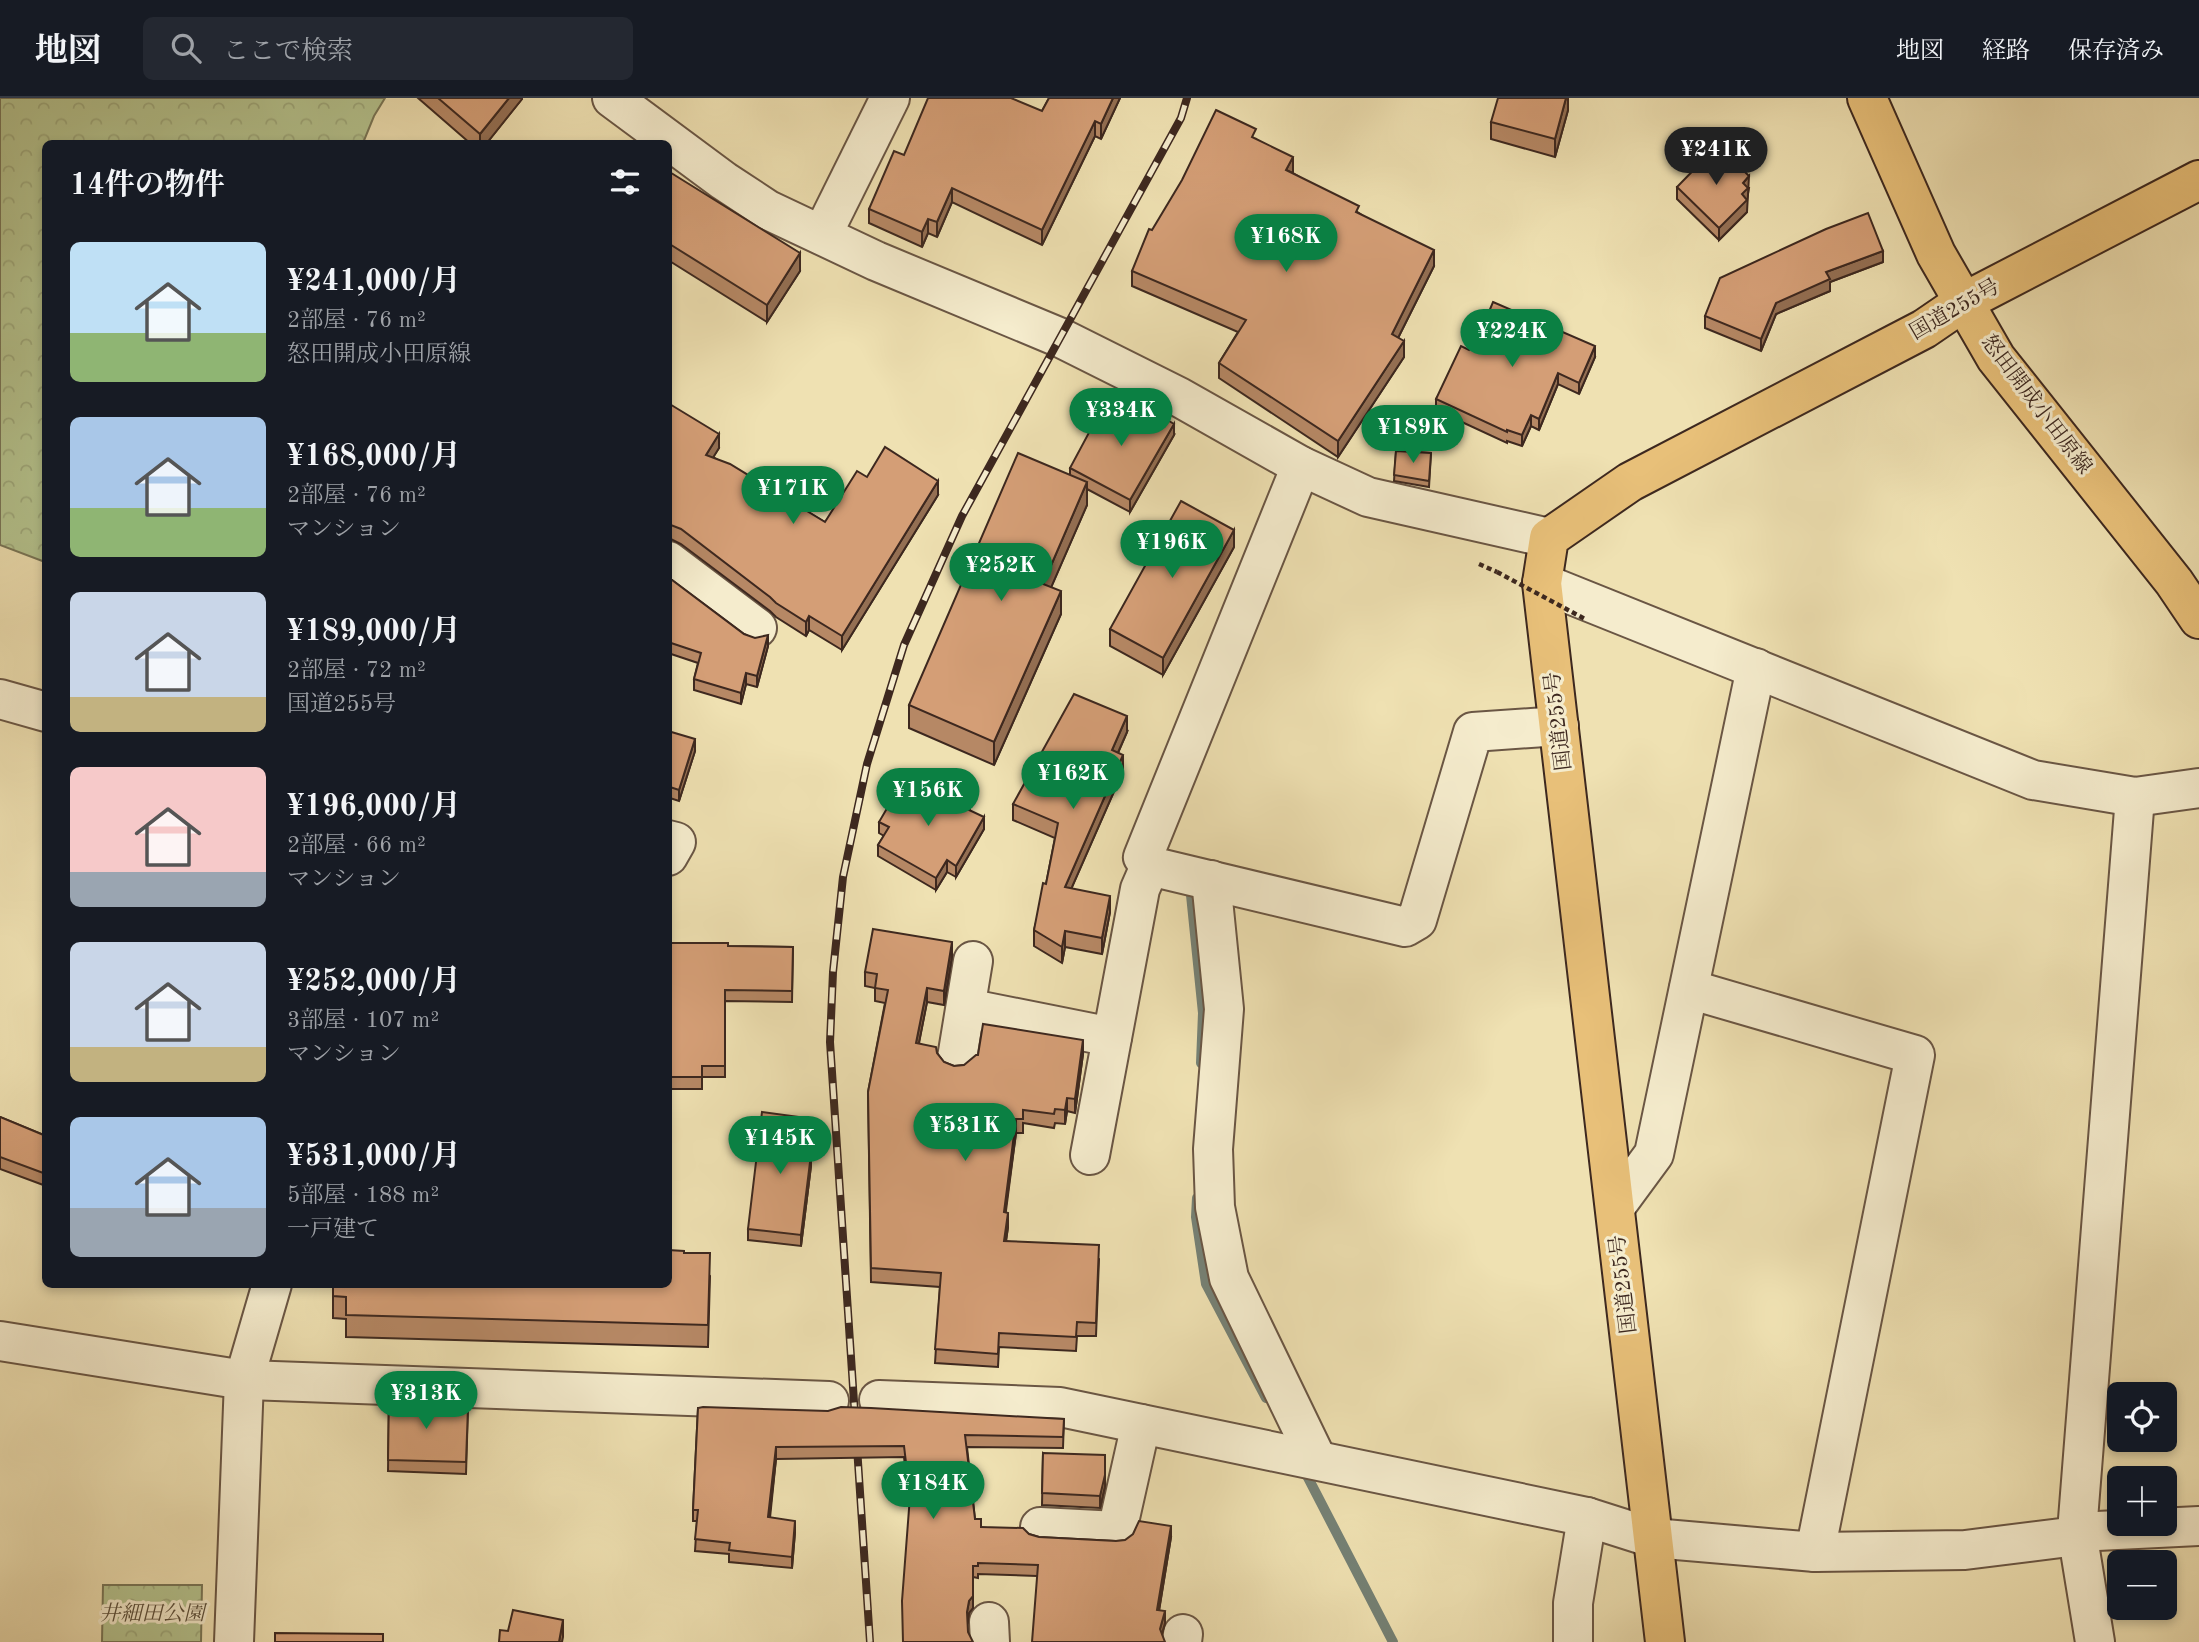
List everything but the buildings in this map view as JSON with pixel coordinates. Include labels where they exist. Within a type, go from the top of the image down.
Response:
[{"type":"main road","name":"怒田開成小田原線","points":[[1867,98],[1936,254],[1996,358],[2174,582],[2199,619]]},
{"type":"main road","name":"国道255号","points":[[1665,1642],[1542,583],[1549,538],[1630,482],[1924,329],[1962,303],[2199,180]]},
{"type":"street","points":[[822,235],[890,98]]},
{"type":"street","points":[[623,118],[658,140]]},
{"type":"street","points":[[672,149],[768,210],[876,261],[1061,338],[1179,397],[1301,466],[1368,497],[1549,538]]},
{"type":"street","points":[[1301,466],[1143,857],[1150,866],[1405,927],[1416,920],[1473,733],[1559,726]]},
{"type":"street","points":[[672,564],[757,628]]},
{"type":"street","points":[[1542,583],[2033,780],[2135,797],[2199,788]]},
{"type":"street","points":[[1615,1207],[1654,1154],[1756,668]]},
{"type":"street","points":[[0,699],[42,711]]},
{"type":"street","points":[[2095,1642],[2077,1534],[2135,797]]},
{"type":"street","points":[[1090,1155],[1140,888],[1150,866]]},
{"type":"street","points":[[1211,880],[1223,1009],[1213,1149],[1215,1208],[1223,1253],[1229,1278],[1317,1460]]},
{"type":"street","points":[[957,1058],[973,961]]},
{"type":"street","points":[[1689,989],[1915,1055],[1815,1552]]},
{"type":"street","points":[[965,1008],[1112,1037]]},
{"type":"street","points":[[234,1642],[244,1380],[271,1288]]},
{"type":"street","points":[[0,1342],[244,1380],[829,1401]]},
{"type":"street","points":[[879,1400],[1060,1407],[1587,1517],[1653,1538],[1815,1552],[1965,1550],[2077,1534],[2199,1526]]},
{"type":"street","points":[[1040,1527],[1117,1531],[1141,1424]]},
{"type":"street","points":[[1573,1642],[1573,1603],[1587,1517]]},
{"type":"path","points":[[1497,572],[1585,619]]},
{"type":"green space","points":[[0,98],[385,98],[364,140],[42,140],[42,561],[0,545]]},
{"type":"green space","name":"井細田公園","points":[[103,1585],[202,1585],[201,1642],[102,1642]]},
{"type":"waterway","points":[[1191,895],[1203,1013],[1201,1063]]},
{"type":"waterway","points":[[1197,1198],[1196,1217],[1206,1284],[1266,1398]]},
{"type":"waterway","points":[[1303,1468],[1393,1642]]},
{"type":"railway","points":[[870,1642],[830,1042],[833,972],[843,877],[867,764],[904,645],[962,516],[1181,118],[1187,98]]}]
